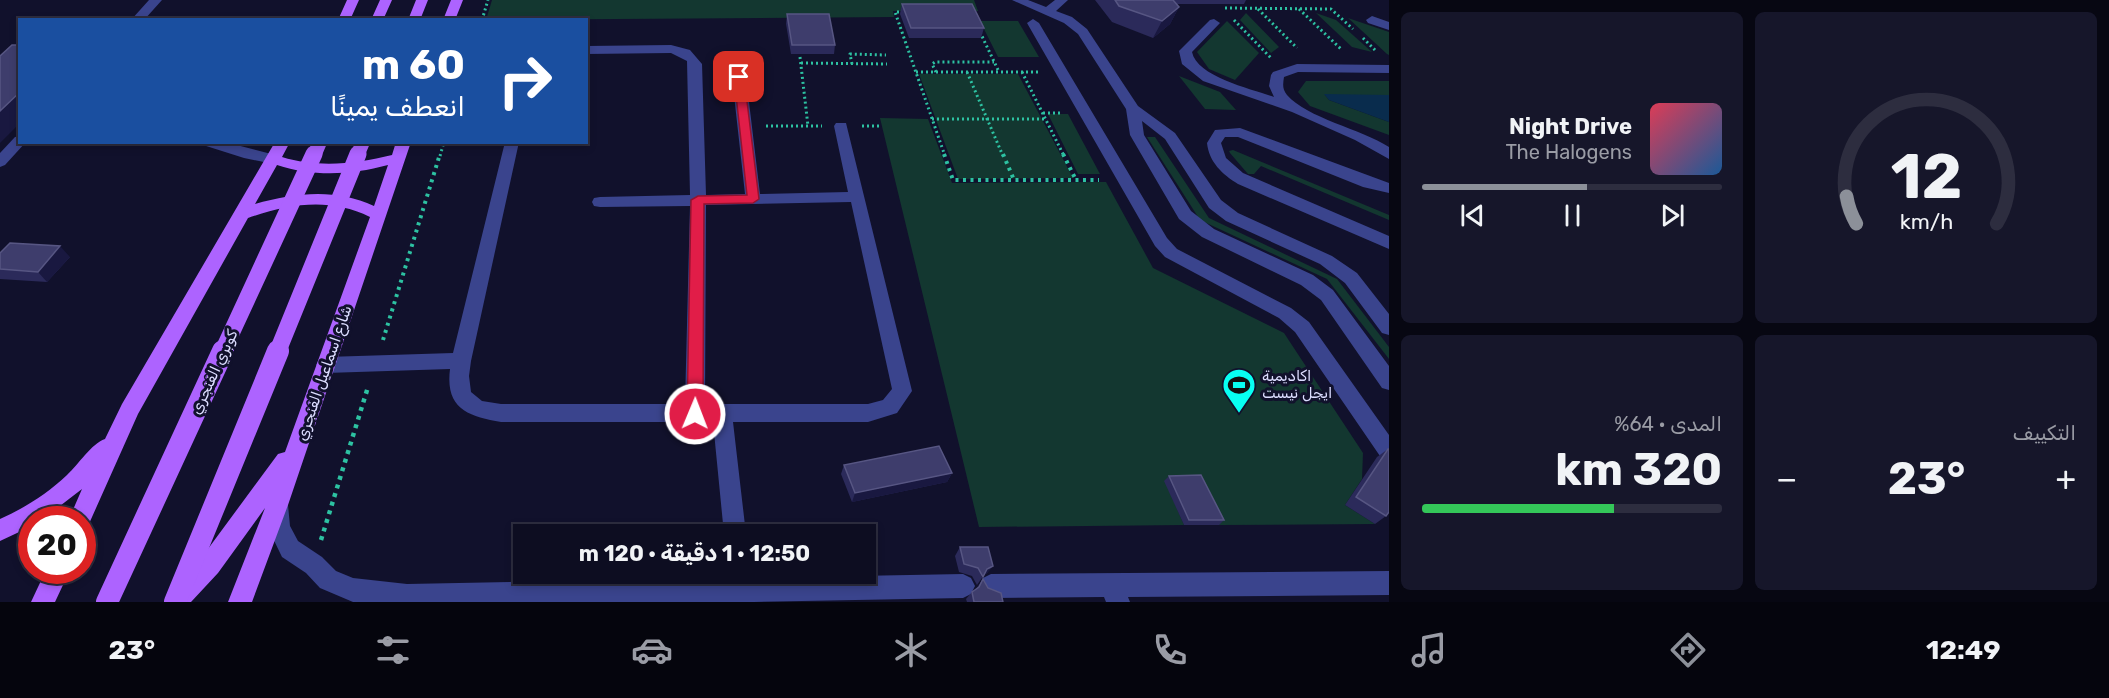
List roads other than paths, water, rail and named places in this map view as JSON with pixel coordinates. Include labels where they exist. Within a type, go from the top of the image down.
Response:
[{"type":"main road","points":[[345,18],[354,0]]},
{"type":"main road","points":[[378,18],[386,0]]},
{"type":"main road","points":[[415,18],[422,0]]},
{"type":"main road","points":[[450,18],[457,0]]},
{"type":"main road","points":[[0,530],[13,525],[66,490],[106,450],[282,144]]},
{"type":"main road","name":"كوبري الفنجري","points":[[107,602],[319,144]]},
{"type":"main road","points":[[174,602],[362,144]]},
{"type":"main road","points":[[274,159],[290,165],[331,170],[354,168],[401,150]]},
{"type":"main road","name":"شارع اسماعيل الفنجري","points":[[240,602],[300,441],[401,150]]},
{"type":"main road","points":[[242,214],[272,204],[321,198],[343,200],[363,206],[379,215]]},
{"type":"main road","points":[[86,506],[129,411]]},
{"type":"main road","points":[[174,602],[210,565],[300,441]]},
{"type":"main road","points":[[43,602],[51,584]]},
{"type":"lane","points":[[139,18],[156,0]]},
{"type":"lane","points":[[1018,0],[1068,20],[1083,32],[1133,109],[1170,136],[1210,197],[1223,211],[1326,260],[1351,278],[1389,328]]},
{"type":"lane","points":[[1047,11],[1062,0]]},
{"type":"lane","points":[[1372,20],[1389,26]]},
{"type":"lane","points":[[1033,23],[1161,242],[1171,253],[1278,309],[1302,327],[1389,452]]},
{"type":"lane","points":[[1214,23],[1185,51],[1187,61],[1208,78],[1355,134],[1389,153]]},
{"type":"lane","points":[[588,51],[671,49],[692,57],[695,64],[698,200],[695,414]]},
{"type":"lane","points":[[1297,110],[1278,93],[1275,80],[1284,71],[1305,68],[1389,69]]},
{"type":"lane","points":[[739,77],[753,199]]},
{"type":"lane","points":[[1133,109],[1133,121],[1140,142],[1185,215],[1208,233],[1307,280],[1327,295],[1389,382]]},
{"type":"lane","points":[[512,144],[459,376],[461,396],[477,409],[501,413],[868,413],[890,407],[902,391],[841,126]]},
{"type":"lane","points":[[1389,188],[1240,132],[1220,133],[1214,143],[1217,157],[1234,175],[1389,243]]},
{"type":"lane","points":[[0,162],[18,142]]},
{"type":"lane","points":[[213,144],[249,155],[274,159]]},
{"type":"lane","points":[[600,202],[858,197]]},
{"type":"lane","points":[[326,365],[461,361]]},
{"type":"lane","points":[[722,414],[734,524]]},
{"type":"lane","points":[[277,505],[279,528],[290,549],[314,565],[328,580],[353,590],[407,596],[740,588],[963,586]]},
{"type":"lane","points":[[991,586],[1115,593],[1389,583]]},
{"type":"water","points":[[1324,94],[1389,95],[1389,122],[1329,100]]},
{"type":"place","name":"اكاديمية ايجل نيست","points":[[1239,414]]}]
